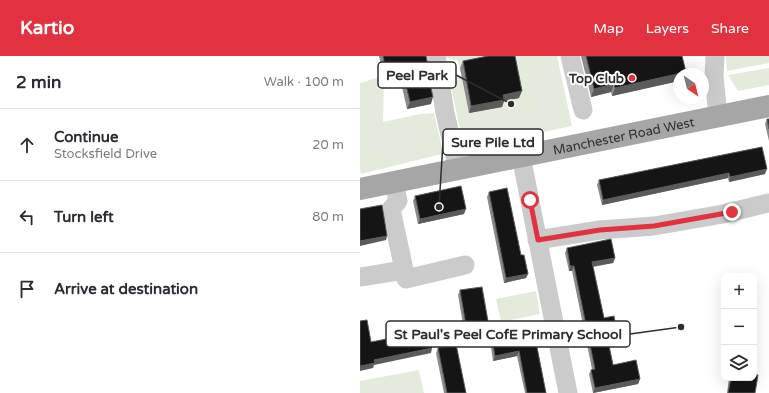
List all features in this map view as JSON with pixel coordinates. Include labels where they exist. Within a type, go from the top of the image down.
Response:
[{"type":"main road","name":"Manchester Road West","points":[[360,189],[769,106]]},
{"type":"street","points":[[570,56],[583,110]]},
{"type":"street","points":[[715,56],[714,76],[718,116]]},
{"type":"street","points":[[442,67],[446,113],[458,169]]},
{"type":"street","points":[[521,156],[568,393]]},
{"type":"street","points":[[394,182],[398,201],[391,209],[406,278],[465,265]]},
{"type":"street","points":[[538,240],[600,230],[654,226],[722,214],[768,203]]},
{"type":"street","points":[[360,277],[404,270]]},
{"type":"green space","points":[[445,56],[557,56],[572,126],[466,147],[463,144],[450,82],[461,76],[458,61]]},
{"type":"green space","points":[[726,56],[769,56],[769,63],[727,71]]},
{"type":"green space","points":[[769,68],[769,85],[738,91],[728,75]]},
{"type":"green space","points":[[383,76],[383,122],[420,114],[434,113],[443,152],[442,154],[361,174],[360,83]]},
{"type":"green space","points":[[536,291],[540,314],[501,322],[496,299]]},
{"type":"green space","points":[[419,370],[424,393],[360,393],[360,381]]},
{"type":"building","points":[[383,56],[426,56],[428,66],[426,66],[433,97],[410,102],[403,72],[387,75]]},
{"type":"building","points":[[488,56],[515,56],[522,91],[503,95],[504,100],[471,106],[463,61]]},
{"type":"building","name":"Top Club","points":[[586,56],[682,56],[685,68],[673,68],[673,75],[615,88],[614,84],[594,89]]},
{"type":"building","points":[[762,147],[767,169],[730,177],[729,173],[603,200],[599,180]]},
{"type":"building","points":[[461,186],[466,209],[420,219],[415,196]]},
{"type":"building","points":[[507,188],[521,255],[524,255],[528,274],[506,278],[489,192]]},
{"type":"building","points":[[382,205],[387,236],[360,241],[360,209]]},
{"type":"building","points":[[611,239],[615,258],[592,262],[604,318],[614,316],[617,334],[607,336],[613,365],[636,360],[640,379],[595,388],[591,370],[595,369],[574,266],[570,266],[567,248]]},
{"type":"building","points":[[482,287],[489,327],[467,331],[460,290]]},
{"type":"building","points":[[367,320],[371,342],[429,331],[432,348],[374,360],[375,363],[360,366],[360,321]]},
{"type":"building","points":[[533,327],[546,393],[527,393],[519,351],[495,356],[491,335]]},
{"type":"building","points":[[456,344],[466,393],[447,393],[438,348]]},
{"type":"building","points":[[730,381],[757,381],[755,393],[728,393]]},
{"type":"place","name":"Top Club","points":[[632,78]]},
{"type":"place","name":"Peel Park","points":[[511,104]]},
{"type":"place","name":"Sure Pile Ltd","points":[[439,207]]},
{"type":"place","name":"St Paul's Peel CofE Primary School","points":[[681,327]]},
{"type":"route","points":[[530,200],[538,240],[600,230],[654,226],[732,212]]}]
